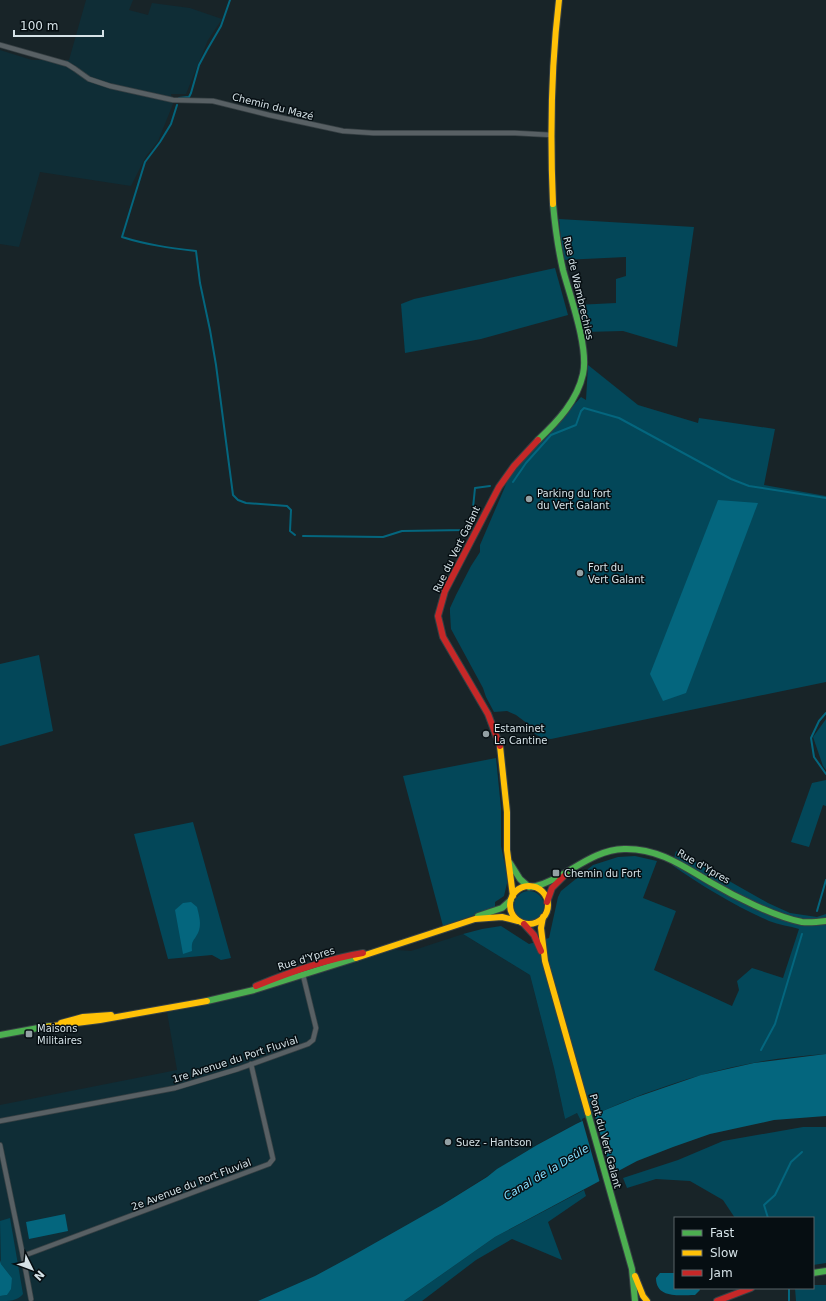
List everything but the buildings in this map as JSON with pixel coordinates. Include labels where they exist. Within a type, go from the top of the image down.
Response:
[{"type":"main road","name":"Rue de Wambrechies","points":[[503,479],[573,401],[580,389],[584,370],[582,341],[557,242],[554,201],[552,135],[553,52],[559,0]]},
{"type":"main road","name":"Rue du Vert Galant","points":[[503,479],[445,591],[439,607],[438,619],[441,632],[446,643],[488,714],[500,743],[507,812],[508,856],[512,884],[512,898]]},
{"type":"main road","name":"Rue d'Ypres","points":[[547,904],[552,888],[571,870],[588,858],[608,851],[624,849],[647,850],[671,858],[729,892],[778,915],[804,922],[826,921]]},
{"type":"main road","points":[[508,856],[518,876],[531,887],[542,892],[546,899],[546,912],[543,917],[541,928],[545,961]]},
{"type":"main road","name":"Rue d'Ypres","points":[[531,887],[544,884],[571,870]]},
{"type":"main road","points":[[531,887],[521,889],[512,898],[510,908],[511,913],[518,921],[524,924],[534,935],[545,961]]},
{"type":"main road","name":"Rue d'Ypres","points":[[458,925],[479,915],[502,908],[512,898]]},
{"type":"main road","name":"Rue d'Ypres","points":[[0,1035],[45,1027],[83,1017],[127,1014],[204,1002],[268,986],[475,919],[505,917],[518,921]]},
{"type":"main road","points":[[524,924],[535,923],[543,917]]},
{"type":"main road","name":"Rue d'Ypres","points":[[241,992],[276,978],[349,955],[380,950]]},
{"type":"main road","name":"Pont du Vert Galant","points":[[545,961],[632,1269],[635,1301]]},
{"type":"main road","points":[[632,1269],[646,1301]]},
{"type":"main road","points":[[814,1273],[826,1272]]},
{"type":"main road","points":[[717,1301],[748,1289]]},
{"type":"street","name":"Chemin du Mazé","points":[[0,45],[67,64],[89,79],[101,84],[174,100],[213,101],[342,131],[373,133],[515,133],[552,135]]},
{"type":"street","name":"1re Avenue du Port Fluvial","points":[[0,1121],[175,1088],[308,1044],[313,1040],[316,1028],[302,975]]},
{"type":"street","name":"2e Avenue du Port Fluvial","points":[[23,1256],[269,1164],[273,1158],[251,1064]]},
{"type":"street","points":[[0,1145],[31,1299]]},
{"type":"shaded area","points":[[86,0],[133,0],[129,10],[148,15],[152,3],[190,8],[222,19],[208,40],[186,94],[171,94],[173,104],[158,141],[146,156],[131,186],[40,172],[19,247],[0,244],[0,50],[32,60],[69,60]]},
{"type":"shaded area","points":[[559,219],[694,227],[677,347],[623,331],[584,332],[576,305],[616,303],[616,279],[626,276],[626,257],[563,260]]},
{"type":"shaded area","points":[[555,268],[568,315],[481,339],[405,353],[401,304],[414,299]]},
{"type":"shaded area","points":[[588,365],[638,405],[698,423],[699,418],[775,429],[764,485],[826,496],[826,682],[551,739],[542,738],[532,732],[528,724],[516,715],[507,711],[494,712],[483,688],[451,629],[450,608],[471,566],[480,552],[480,545],[510,475],[581,397],[586,400]]},
{"type":"shaded area","points":[[39,655],[53,731],[0,746],[0,664]]},
{"type":"shaded area","points":[[826,719],[826,770],[823,766],[813,737]]},
{"type":"shaded area","points":[[496,758],[501,808],[501,846],[508,879],[504,896],[495,902],[495,908],[443,926],[403,776]]},
{"type":"shaded area","points":[[826,780],[826,806],[823,805],[809,847],[791,842],[812,783]]},
{"type":"shaded area","points":[[193,822],[231,958],[221,960],[212,955],[168,959],[134,834]]},
{"type":"shaded area","points":[[676,851],[768,903],[790,913],[817,917],[826,914],[826,1054],[771,1060],[709,1073],[665,1086],[601,1111],[581,1121],[577,1113],[565,1119],[554,1068],[530,975],[463,934],[501,926],[529,944],[549,938],[558,897],[561,891],[593,865],[618,857],[635,856],[657,861],[643,898],[676,911],[654,970],[732,1006],[739,990],[737,981],[752,968],[783,978],[799,929],[773,922],[756,915],[695,880],[672,865]]},
{"type":"shaded area","points":[[529,891],[540,895],[544,906],[540,917],[529,921],[518,917],[514,906],[518,895]]},
{"type":"shaded area","points":[[463,934],[530,975],[554,1068],[565,1119],[577,1113],[581,1121],[536,1145],[442,1205],[352,1256],[315,1276],[258,1301],[0,1301],[0,1105],[177,1070],[167,1012],[220,1002],[395,948],[397,950],[411,951]]},
{"type":"shaded area","points":[[803,1127],[826,1127],[826,1263],[814,1265],[814,1217],[734,1217],[723,1200],[690,1181],[656,1179],[627,1188],[623,1178],[678,1160],[723,1141]]},
{"type":"shaded area","points":[[584,1190],[586,1196],[548,1222],[562,1260],[512,1239],[476,1260],[422,1301],[404,1301],[495,1237]]},
{"type":"shaded area","points":[[10,1218],[23,1294],[16,1299],[0,1301],[0,1296],[7,1295],[12,1278],[1,1264],[0,1221]]},
{"type":"shaded area","points":[[814,1285],[826,1285],[826,1301],[796,1301],[795,1289],[814,1289]]},
{"type":"water","points":[[718,500],[758,503],[686,693],[663,701],[650,674]]},
{"type":"water","points":[[191,902],[197,907],[200,926],[192,943],[192,951],[183,954],[175,910],[183,903]]},
{"type":"water","name":"Canal de la Deûle","points":[[826,1054],[826,1116],[774,1120],[710,1134],[637,1161],[495,1237],[404,1301],[258,1301],[315,1276],[352,1256],[442,1205],[537,1145],[605,1110],[637,1097],[701,1075],[754,1063]]},
{"type":"water","points":[[65,1214],[68,1231],[29,1239],[26,1222]]},
{"type":"water","points":[[0,1260],[1,1264],[12,1278],[11,1289],[7,1295],[0,1296]]},
{"type":"water","points":[[660,1273],[674,1273],[674,1289],[700,1290],[695,1295],[676,1295],[664,1293],[657,1285],[656,1278]]},
{"type":"pier","points":[[594,1113],[613,1177],[600,1183],[582,1119]]},
{"type":"waterway","points":[[179,98],[189,97],[199,65],[221,26],[230,0]]},
{"type":"waterway","points":[[177,105],[171,124],[145,162],[122,237],[150,244],[196,251],[200,283],[216,365],[233,495],[238,500],[246,503],[287,506],[291,510],[290,531],[295,535]]},
{"type":"waterway","points":[[513,482],[526,463],[551,435],[576,425],[581,411],[584,408],[619,418],[731,479],[749,486],[826,498]]},
{"type":"waterway","points":[[303,536],[383,537],[402,531],[465,530],[471,528],[475,488],[490,486]]},
{"type":"waterway","points":[[826,713],[819,721],[811,738],[814,757],[826,774]]},
{"type":"waterway","points":[[817,911],[826,880]]},
{"type":"waterway","points":[[761,1050],[775,1024],[802,934]]},
{"type":"waterway","points":[[768,1217],[764,1205],[775,1195],[791,1162],[802,1152]]},
{"type":"waterway","points":[[789,1289],[789,1301]]},
{"type":"traffic: fast","points":[[538,440],[553,425],[571,402],[580,384],[584,363],[578,322],[561,262],[553,204]]},
{"type":"traffic: fast","points":[[533,887],[556,878],[600,854],[624,849],[636,849],[648,851],[670,859],[731,893],[780,916],[802,922],[826,921]]},
{"type":"traffic: fast","points":[[510,863],[520,879],[529,887]]},
{"type":"traffic: fast","points":[[478,916],[502,908],[511,900]]},
{"type":"traffic: fast","points":[[207,1001],[254,990],[356,958]]},
{"type":"traffic: fast","points":[[0,1035],[49,1026]]},
{"type":"traffic: fast","points":[[588,1113],[632,1269],[635,1301]]},
{"type":"traffic: fast","points":[[814,1273],[826,1271]]},
{"type":"traffic: slow","points":[[553,204],[552,102],[554,51],[559,0]]},
{"type":"traffic: slow","points":[[500,746],[507,812],[507,850],[513,896]]},
{"type":"traffic: slow","points":[[529,886],[542,892],[548,905],[542,918],[529,924],[516,918],[510,905],[516,892],[529,886]]},
{"type":"traffic: slow","points":[[356,958],[475,919],[502,917],[518,921]]},
{"type":"traffic: slow","points":[[543,917],[541,928],[545,961],[588,1113]]},
{"type":"traffic: slow","points":[[45,1027],[100,1020],[207,1001]]},
{"type":"traffic: slow","points":[[61,1023],[83,1017],[111,1015]]},
{"type":"traffic: slow","points":[[635,1276],[643,1296],[647,1301]]},
{"type":"traffic: jam","points":[[500,746],[488,714],[443,637],[438,616],[445,591],[499,487],[514,466],[538,440]]},
{"type":"traffic: jam","points":[[547,902],[552,888],[565,875]]},
{"type":"traffic: jam","points":[[524,924],[534,935],[541,951]]},
{"type":"traffic: jam","points":[[256,986],[309,966],[363,953]]},
{"type":"traffic: jam","points":[[717,1301],[748,1289]]},
{"type":"place","name":"Parking du fort du Vert Galant","points":[[529,499]]},
{"type":"place","name":"Fort du Vert Galant","points":[[580,573]]},
{"type":"place","name":"Estaminet La Cantine","points":[[486,734]]},
{"type":"place","name":"Chemin du Fort","points":[[556,873]]},
{"type":"place","name":"Maisons Militaires","points":[[29,1034]]},
{"type":"place","name":"Suez - Hantson","points":[[448,1142]]}]
